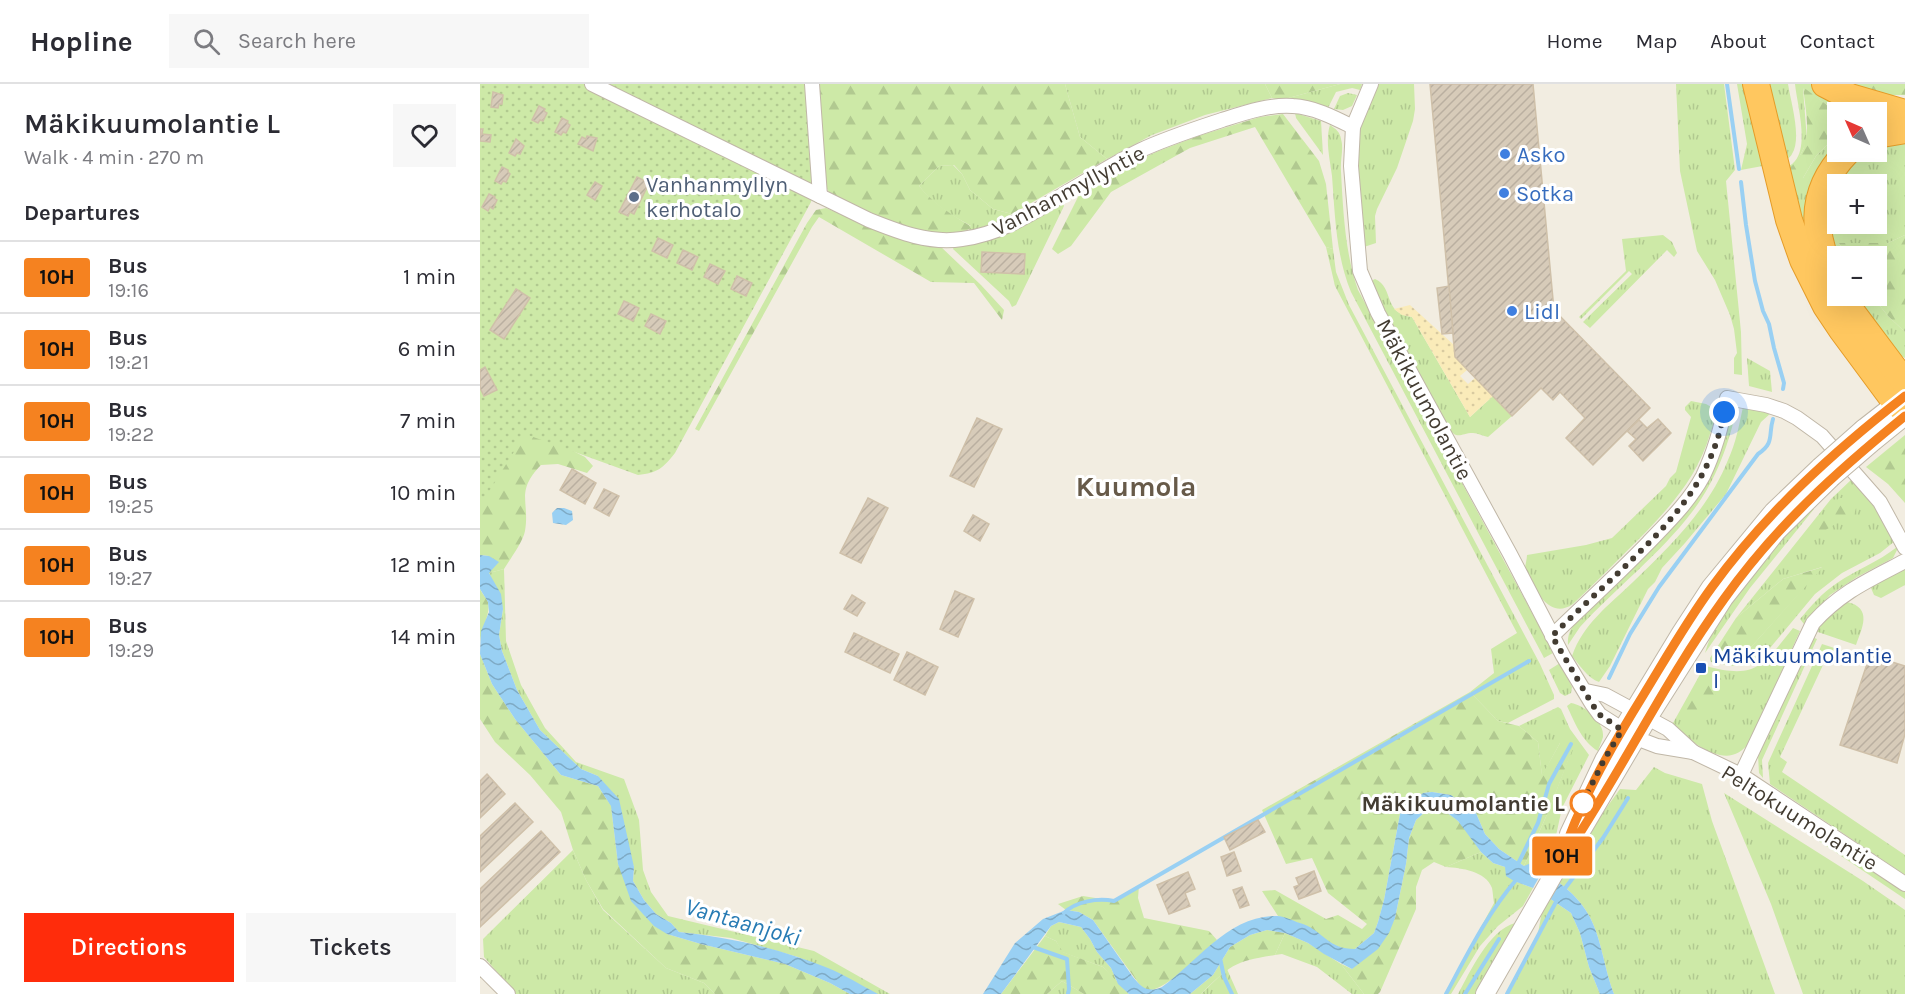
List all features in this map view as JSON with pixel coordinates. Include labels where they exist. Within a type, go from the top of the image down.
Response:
[{"type":"highway","points":[[1756,84],[1789,220],[1803,260],[1822,299],[1842,330],[1903,401]]},
{"type":"highway","points":[[1825,84],[1850,97],[1905,113]]},
{"type":"highway","points":[[1887,133],[1905,130]]},
{"type":"highway","points":[[1827,263],[1818,236],[1817,214],[1820,195],[1837,162]]},
{"type":"highway","points":[[1847,306],[1903,401]]},
{"type":"street","name":"Vanhanmyllyntie","points":[[592,84],[869,220],[932,240],[961,240],[999,229],[1021,220],[1140,151],[1183,133],[1236,116],[1280,106],[1294,106],[1328,116],[1353,127]]},
{"type":"street","points":[[812,84],[820,196]]},
{"type":"street","name":"Mäkikuumolantie","points":[[1371,84],[1353,127],[1351,166],[1360,271],[1378,313],[1574,676],[1600,715],[1629,734]]},
{"type":"street","points":[[1552,636],[1632,559],[1690,497],[1711,458],[1722,426],[1727,398],[1766,405],[1784,411],[1822,436],[1881,502],[1905,548]]},
{"type":"street","points":[[1485,994],[1559,865],[1590,818],[1629,734],[1641,714],[1724,598],[1825,472],[1903,401]]},
{"type":"street","points":[[1741,775],[1813,623],[1828,606],[1852,588],[1905,561]]},
{"type":"street","points":[[1586,691],[1605,695],[1641,714]]},
{"type":"street","name":"Peltokuumolantie","points":[[1641,714],[1668,729],[1693,752]]},
{"type":"street","name":"Peltokuumolantie","points":[[1629,734],[1657,746],[1693,752],[1741,775],[1905,884]]},
{"type":"street","points":[[480,966],[508,994]]},
{"type":"green space","points":[[480,84],[808,84],[815,180],[811,202],[675,453],[663,466],[651,473],[638,475],[525,434],[480,506]]},
{"type":"green space","points":[[819,84],[1065,84],[1080,137],[1107,159],[1012,214],[993,209],[970,190],[962,174],[954,165],[939,166],[919,186],[937,204],[972,227],[956,233],[944,233],[897,225],[830,194],[826,187]]},
{"type":"green space","points":[[1065,84],[1265,84],[1272,98],[1205,115],[1152,135],[1107,159],[1080,137]]},
{"type":"green space","points":[[1265,84],[1340,84],[1281,100],[1272,98]]},
{"type":"green space","points":[[1340,84],[1362,84],[1360,90],[1352,88],[1336,92],[1328,108],[1281,100]]},
{"type":"green space","points":[[1379,84],[1414,84],[1415,109],[1397,168],[1377,209],[1376,243],[1364,247],[1356,192],[1356,150],[1361,123]]},
{"type":"green space","points":[[1676,84],[1724,84],[1735,170],[1726,181],[1741,332],[1742,375],[1734,374],[1734,358],[1737,353],[1730,315],[1715,280],[1697,251],[1680,171]]},
{"type":"green space","points":[[1737,84],[1750,84],[1768,165],[1741,170],[1747,144]]},
{"type":"green space","points":[[1764,84],[1788,84],[1796,139],[1791,155],[1781,163]]},
{"type":"green space","points":[[1795,84],[1811,84],[1820,91],[1851,102],[1827,102],[1827,105],[1803,88],[1807,141],[1796,164],[1803,178],[1816,156],[1827,145],[1825,163],[1827,294],[1783,169],[1791,165],[1799,154],[1801,124]]},
{"type":"green space","points":[[1849,84],[1905,84],[1905,95],[1882,95]]},
{"type":"green space","points":[[1803,87],[1827,105],[1827,145],[1816,156],[1803,178],[1789,189],[1785,172],[1795,163],[1805,144],[1806,111]]},
{"type":"green space","points":[[1348,93],[1357,95],[1352,106],[1343,110],[1334,109],[1340,96]]},
{"type":"green space","points":[[1295,113],[1321,121],[1323,155],[1296,118]]},
{"type":"green space","points":[[1283,114],[1319,161],[1326,184],[1333,249],[1326,247],[1255,127],[1190,148],[1111,192],[1071,246],[1058,254],[1052,249],[1080,193],[1156,152],[1260,117]]},
{"type":"green space","points":[[1887,114],[1900,119],[1887,123]]},
{"type":"green space","points":[[1330,125],[1339,133],[1342,143],[1341,171],[1345,231],[1358,290],[1545,637],[1553,653],[1544,658],[1351,292],[1342,264],[1337,235],[1328,144]]},
{"type":"green space","points":[[1905,134],[1905,235],[1888,243],[1839,243],[1841,246],[1828,246],[1828,234],[1887,234],[1887,174],[1839,174],[1846,162],[1887,162],[1887,137]]},
{"type":"green space","points":[[953,165],[962,174],[970,190],[993,209],[1012,214],[990,225],[968,231],[971,226],[943,209],[919,186],[939,166]]},
{"type":"green space","points":[[1061,203],[1064,206],[1016,305],[1012,307],[1009,301],[953,249],[955,245]]},
{"type":"green space","points":[[826,208],[895,237],[917,243],[939,245],[1004,310],[1002,320],[974,283],[931,282],[819,217],[699,431],[695,429],[807,223],[816,210]]},
{"type":"green space","points":[[1663,235],[1672,242],[1677,253],[1674,257],[1667,250],[1590,328],[1583,322],[1632,274],[1629,271],[1581,319],[1579,317],[1626,271],[1622,239]]},
{"type":"green space","points":[[1905,235],[1905,332],[1880,306],[1887,306],[1887,246],[1841,246],[1839,243],[1888,243]]},
{"type":"green space","points":[[1326,247],[1333,249],[1336,272],[1349,305],[1540,664],[1554,695],[1554,699],[1508,723],[1498,721],[1470,692],[1494,673],[1491,649],[1517,633],[1335,286]]},
{"type":"green space","points":[[1375,279],[1385,288],[1396,311],[1412,317],[1470,417],[1493,396],[1512,416],[1488,437],[1477,433],[1457,435],[1447,427],[1375,294],[1372,286]]},
{"type":"green space","points":[[1860,306],[1880,306],[1905,332],[1905,358],[1894,352]]},
{"type":"green space","points":[[1747,358],[1770,371],[1772,392],[1749,386]]},
{"type":"green space","points":[[1691,401],[1713,408],[1715,418],[1704,452],[1686,484],[1651,527],[1573,604],[1559,609],[1548,604],[1539,595],[1526,572],[1527,555],[1612,538],[1666,486],[1676,472],[1691,417],[1685,407]]},
{"type":"green space","points":[[480,403],[585,457],[593,466],[587,473],[558,464],[541,465],[528,482],[525,497],[525,531],[522,540],[504,569],[489,573],[489,556],[480,555]]},
{"type":"green space","points":[[1737,407],[1720,462],[1708,488],[1692,512],[1652,557],[1580,627],[1568,645],[1569,634],[1579,618],[1680,518],[1731,411]]},
{"type":"green space","points":[[1743,407],[1771,413],[1761,422],[1726,494],[1662,568],[1655,582],[1648,589],[1610,666],[1599,682],[1591,678],[1572,656],[1583,634],[1598,616],[1661,555],[1699,511],[1720,478],[1731,454]]},
{"type":"green space","points":[[1905,435],[1905,503],[1888,484],[1866,467]]},
{"type":"green space","points":[[1852,479],[1878,509],[1895,541],[1880,553],[1842,573],[1815,594],[1765,654],[1757,662],[1749,665],[1744,655],[1822,567],[1783,579],[1736,618],[1831,499]]},
{"type":"green space","points":[[1839,498],[1847,498],[1856,508],[1853,518],[1840,521],[1821,533],[1816,528]]},
{"type":"green space","points":[[1810,506],[1814,509],[1750,588],[1705,653],[1713,632],[1735,593]]},
{"type":"green space","points":[[1897,547],[1893,558],[1857,577],[1830,595],[1804,624],[1800,619],[1817,600],[1844,578]]},
{"type":"green space","points":[[1823,567],[1744,655],[1749,665],[1733,666],[1711,662],[1710,658],[1736,618],[1783,579]]},
{"type":"green space","points":[[504,569],[506,641],[521,685],[545,728],[576,762],[624,779],[639,820],[643,870],[651,892],[668,916],[814,951],[890,994],[877,994],[798,957],[731,938],[679,932],[671,923],[656,914],[644,900],[633,881],[634,867],[598,776],[581,769],[540,730],[517,690],[502,651],[499,635],[503,609],[489,573]]},
{"type":"green space","points":[[1905,569],[1905,585],[1881,598],[1874,595],[1871,588],[1873,585]]},
{"type":"green space","points":[[480,589],[489,607],[480,642]]},
{"type":"green space","points":[[1847,602],[1855,605],[1863,614],[1863,626],[1856,645],[1815,631],[1834,611]]},
{"type":"green space","points":[[1793,628],[1800,631],[1750,741],[1742,750],[1733,755],[1713,753],[1676,729],[1673,723],[1706,666],[1723,670],[1748,670],[1766,660]]},
{"type":"green space","points":[[1812,637],[1817,639],[1762,760],[1763,778],[1759,773],[1758,755]]},
{"type":"green space","points":[[1822,644],[1868,659],[1866,665],[1830,650],[1780,757],[1787,762],[1782,772],[1905,855],[1905,875],[1770,784],[1768,763]]},
{"type":"green space","points":[[480,654],[492,684],[515,719],[561,775],[598,786],[611,806],[618,864],[667,934],[785,964],[850,994],[715,994],[704,983],[666,968],[603,909],[586,880],[573,850],[561,812],[530,775],[495,742],[480,719]]},
{"type":"green space","points":[[1560,663],[1572,687],[1571,693],[1565,696],[1560,693],[1549,670]]},
{"type":"green space","points":[[1708,669],[1718,671],[1723,684],[1700,717],[1687,725],[1679,717]]},
{"type":"green space","points":[[1470,692],[1498,721],[1519,726],[1538,742],[1542,775],[1560,743],[1575,743],[1524,866],[1499,849],[1485,834],[1476,813],[1451,795],[1423,793],[1400,814],[1384,900],[1374,933],[1355,949],[1344,949],[1330,943],[1307,926],[1278,916],[1262,891],[1275,890],[1326,919],[1338,915],[1362,929],[1367,924],[1328,893],[1312,858],[1286,864],[1262,810]]},
{"type":"green space","points":[[1571,703],[1593,715],[1601,726],[1603,737],[1598,751],[1579,731],[1567,706]]},
{"type":"green space","points":[[1558,707],[1570,729],[1589,755],[1562,808],[1552,854],[1542,872],[1536,869],[1531,873],[1524,866],[1549,810],[1574,744],[1560,743],[1542,776],[1538,742],[1519,726]]},
{"type":"green space","points":[[1654,767],[1665,773],[1702,784],[1712,821],[1775,994],[1614,994],[1591,919],[1573,894],[1558,882],[1578,847],[1620,789],[1636,790]]},
{"type":"green space","points":[[1724,793],[1905,910],[1905,994],[1803,994],[1771,904]]},
{"type":"green space","points":[[1763,797],[1905,892],[1905,899],[1761,802]]},
{"type":"green space","points":[[1436,810],[1457,820],[1481,852],[1446,867],[1434,862],[1422,870],[1416,887],[1416,909],[1380,992],[1364,994],[1341,964],[1352,969],[1395,918],[1409,838],[1416,820],[1425,812]]},
{"type":"green space","points":[[573,850],[603,910],[666,968],[704,983],[715,994],[516,994],[484,957],[483,939]]},
{"type":"green space","points":[[1481,852],[1493,863],[1505,867],[1514,881],[1533,888],[1523,906],[1498,926],[1480,946],[1451,994],[1445,994],[1494,903],[1489,882],[1479,874],[1446,867]]},
{"type":"green space","points":[[1139,886],[1138,898],[1144,918],[1209,931],[1217,940],[1173,979],[1154,989],[1147,990],[1139,984],[1093,920],[1079,912],[1066,910],[1058,904],[1083,896],[1114,901]]},
{"type":"green space","points":[[1549,898],[1571,913],[1600,994],[1507,994],[1537,939],[1542,911]]},
{"type":"green space","points":[[1059,922],[1081,927],[1097,952],[1111,968],[1118,984],[1103,967],[1062,952],[1056,941],[1045,936],[1051,926]]},
{"type":"green space","points":[[1515,923],[1475,994],[1458,994],[1474,964],[1489,943],[1506,927]]},
{"type":"green space","points":[[1267,930],[1285,933],[1275,955],[1242,962],[1227,970],[1201,994],[1190,994],[1213,975],[1230,947],[1250,935]]},
{"type":"green space","points":[[1285,933],[1308,943],[1341,964],[1364,994],[1352,994],[1317,967],[1282,954],[1275,955]]},
{"type":"green space","points":[[1045,936],[1056,941],[1063,952],[1103,967],[1129,994],[1084,994],[1062,981],[1047,994],[1001,994]]},
{"type":"green space","points":[[1227,969],[1238,994],[1201,994]]},
{"type":"green space","points":[[1062,981],[1084,994],[1047,994]]},
{"type":"sand","points":[[1410,305],[1454,345],[1455,357],[1467,370],[1460,376],[1468,384],[1475,378],[1493,396],[1470,417],[1412,317],[1402,315],[1394,309]]},
{"type":"water","points":[[557,508],[572,511],[573,520],[566,525],[553,523],[552,513]]},
{"type":"water","points":[[480,555],[489,556],[499,562],[489,573],[501,594],[503,609],[499,635],[502,651],[517,690],[540,730],[581,769],[598,776],[619,799],[634,867],[633,881],[644,900],[656,914],[671,923],[679,932],[717,937],[792,955],[834,971],[878,994],[850,994],[785,964],[667,934],[654,926],[631,901],[618,864],[611,806],[598,786],[561,775],[515,719],[492,684],[480,654],[481,631],[489,612],[488,602],[480,589]]},
{"type":"water","points":[[1423,793],[1451,795],[1476,813],[1485,834],[1499,849],[1524,866],[1531,863],[1529,871],[1536,869],[1542,872],[1533,888],[1506,876],[1505,867],[1493,863],[1481,852],[1458,821],[1445,811],[1425,812],[1416,820],[1409,838],[1395,918],[1389,933],[1378,949],[1352,969],[1308,943],[1285,933],[1267,930],[1250,935],[1230,947],[1213,975],[1190,994],[1129,994],[1118,984],[1111,968],[1097,952],[1081,927],[1059,922],[1051,926],[1001,994],[983,994],[1015,943],[1043,919],[1066,910],[1079,912],[1093,920],[1133,977],[1142,987],[1149,989],[1162,987],[1229,931],[1260,918],[1277,916],[1287,918],[1310,927],[1338,946],[1355,949],[1374,933],[1378,922],[1400,814]]},
{"type":"water","points":[[1558,882],[1573,894],[1591,919],[1614,994],[1600,994],[1571,913],[1549,898]]},
{"type":"building","points":[[1430,84],[1533,84],[1554,310],[1650,408],[1593,465],[1566,438],[1585,418],[1560,392],[1553,400],[1541,388],[1512,416],[1455,357]]},
{"type":"building","points":[[493,92],[503,95],[502,104],[499,104],[498,108],[491,107]]},
{"type":"building","points":[[539,106],[547,113],[543,121],[540,120],[538,123],[532,120]]},
{"type":"building","points":[[562,118],[570,125],[566,133],[563,132],[561,135],[555,132]]},
{"type":"building","points":[[480,129],[483,129],[482,134],[491,135],[490,142],[480,141]]},
{"type":"building","points":[[587,136],[597,138],[593,151],[578,144],[582,137],[586,139]]},
{"type":"building","points":[[516,139],[524,146],[520,154],[517,153],[515,156],[509,153]]},
{"type":"building","points":[[502,167],[510,174],[506,182],[503,181],[501,184],[495,181]]},
{"type":"building","name":"Vanhanmyllyn kerhotalo","points":[[637,177],[649,183],[634,214],[630,212],[628,216],[619,212]]},
{"type":"building","points":[[595,182],[602,186],[595,200],[587,195]]},
{"type":"building","points":[[489,194],[497,200],[493,209],[490,207],[488,211],[482,207]]},
{"type":"building","points":[[658,238],[673,245],[667,258],[652,251]]},
{"type":"building","points":[[683,250],[698,257],[692,270],[677,263]]},
{"type":"building","points":[[982,252],[1025,254],[1024,274],[981,272]]},
{"type":"building","points":[[710,264],[725,271],[718,284],[704,277]]},
{"type":"building","points":[[737,276],[752,283],[746,296],[731,289]]},
{"type":"building","points":[[1449,286],[1453,333],[1442,334],[1437,288]]},
{"type":"building","points":[[516,289],[530,298],[504,339],[490,330]]},
{"type":"building","points":[[624,301],[639,308],[633,321],[618,314]]},
{"type":"building","points":[[651,314],[666,321],[660,334],[645,326]]},
{"type":"building","points":[[485,367],[497,390],[484,396],[480,388],[480,370]]},
{"type":"building","points":[[977,418],[1002,429],[974,487],[950,476]]},
{"type":"building","points":[[1658,419],[1671,433],[1643,461],[1629,446],[1636,439],[1627,431],[1639,420],[1647,428]]},
{"type":"building","points":[[572,469],[596,483],[585,504],[560,490]]},
{"type":"building","points":[[604,489],[619,496],[609,516],[594,508]]},
{"type":"building","points":[[868,498],[888,508],[861,563],[840,553]]},
{"type":"building","points":[[973,515],[989,524],[980,541],[964,531]]},
{"type":"building","points":[[955,591],[974,599],[958,637],[940,629]]},
{"type":"building","points":[[852,595],[865,603],[857,616],[844,609]]},
{"type":"building","points":[[854,633],[899,654],[890,673],[845,652]]},
{"type":"building","points":[[907,652],[938,667],[925,695],[894,680]]},
{"type":"building","points":[[1870,655],[1905,666],[1905,734],[1897,763],[1840,745]]},
{"type":"building","points":[[487,774],[505,794],[480,818],[480,781]]},
{"type":"building","points":[[515,803],[533,822],[480,872],[480,836]]},
{"type":"building","points":[[1258,820],[1265,832],[1230,850],[1224,837]]},
{"type":"building","points":[[541,831],[560,852],[480,927],[480,889]]},
{"type":"building","points":[[1234,852],[1241,871],[1227,876],[1221,857]]},
{"type":"building","points":[[1314,871],[1321,891],[1299,899],[1294,887],[1299,885],[1296,878]]},
{"type":"building","points":[[1188,872],[1195,889],[1185,893],[1190,906],[1169,914],[1157,885]]},
{"type":"building","points":[[1242,887],[1249,905],[1240,908],[1233,890]]},
{"type":"waterway","points":[[1727,84],[1739,169]]},
{"type":"waterway","points":[[1741,182],[1755,281],[1769,324],[1784,383],[1783,389]]},
{"type":"waterway","points":[[1609,678],[1630,634],[1659,587],[1758,454],[1767,446],[1773,419]]},
{"type":"waterway","points":[[1064,913],[1087,901],[1114,901],[1529,661]]},
{"type":"waterway","points":[[1517,866],[1538,823],[1549,784],[1571,744]]},
{"type":"waterway","points":[[1563,891],[1603,838],[1628,798]]},
{"type":"waterway","points":[[1446,994],[1487,921],[1516,880]]},
{"type":"waterway","points":[[1507,994],[1557,900]]},
{"type":"waterway","points":[[1465,994],[1499,939]]},
{"type":"waterway","points":[[1033,947],[1067,959],[1068,994]]},
{"type":"waterway","points":[[1220,958],[1224,977],[1232,994]]},
{"type":"bus line","name":"10H","points":[[1905,396],[1849,441],[1793,492],[1740,550],[1711,587],[1604,760],[1569,832],[1559,865],[1724,598],[1777,531],[1831,478],[1905,416]]},
{"type":"place","name":"Asko","points":[[1505,154]]},
{"type":"place","name":"Sotka","points":[[1504,193]]},
{"type":"place","name":"Vanhanmyllyn kerhotalo","points":[[634,197]]},
{"type":"place","name":"Lidl","points":[[1512,311]]},
{"type":"place","name":"Mäkikuumolantie I","points":[[1701,668]]},
{"type":"place","name":"Mäkikuumolantie L","points":[[1583,803]]},
{"type":"district","name":"Kuumola","points":[[1136,486]]},
{"type":"route","points":[[1583,803],[1578,812],[1622,730],[1600,715],[1574,676],[1552,636],[1632,559],[1690,497],[1711,458],[1722,426],[1724,412]]},
{"type":"water label","name":"Vantaanjoki","points":[[743,922]]}]
